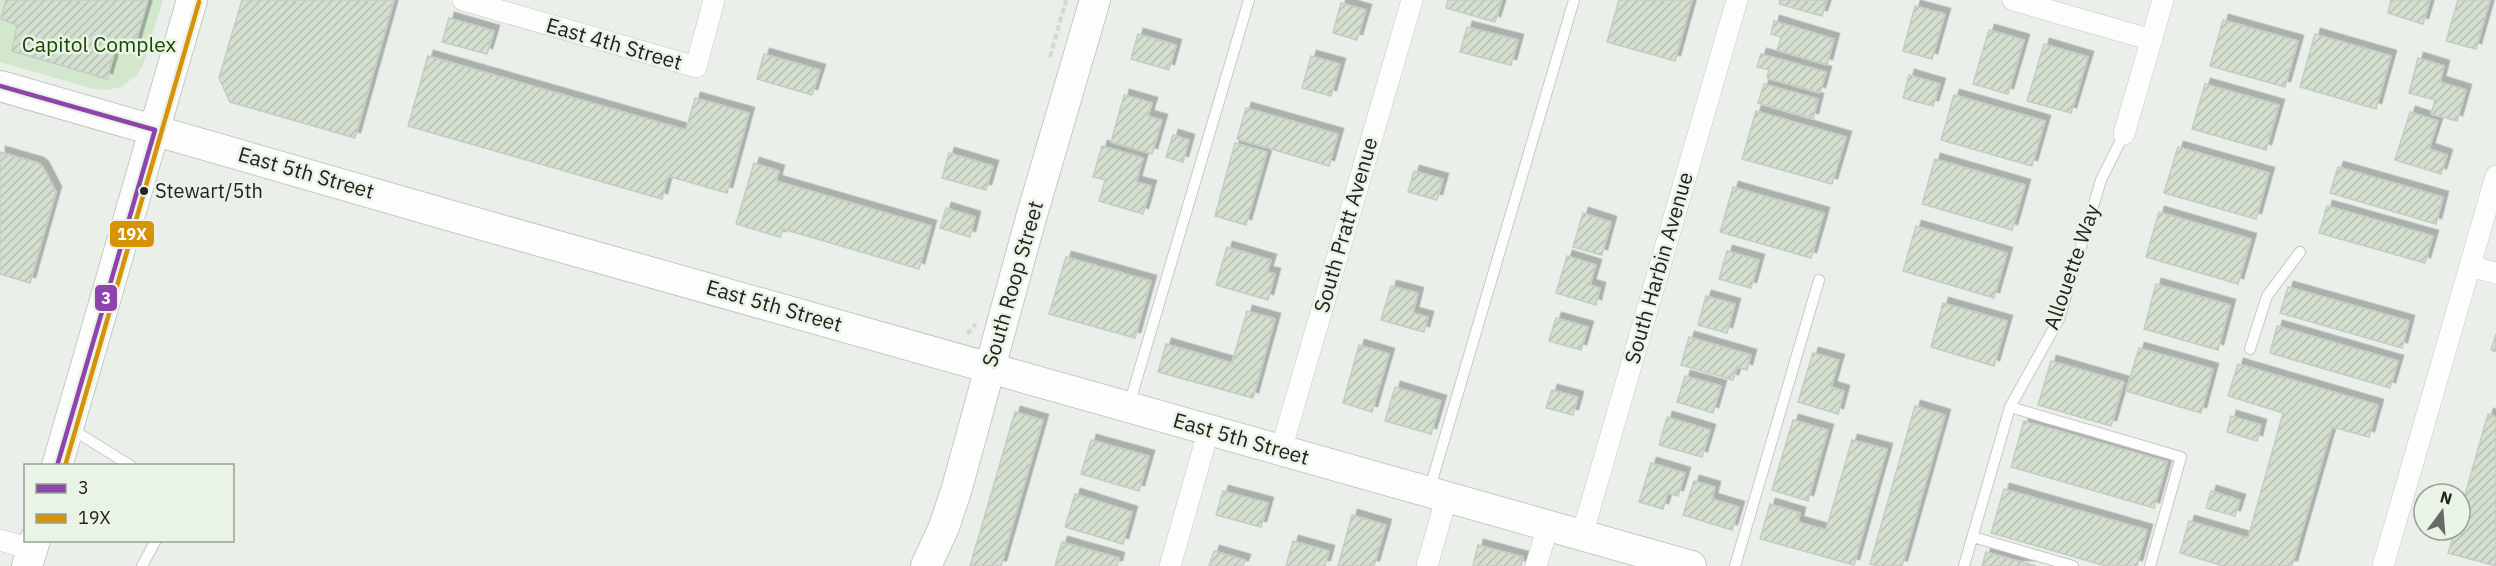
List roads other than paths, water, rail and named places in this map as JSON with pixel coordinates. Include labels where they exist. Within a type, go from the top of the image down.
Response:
[{"type":"main road","points":[[57,464],[192,0]]},
{"type":"main road","name":"South Roop Street","points":[[926,566],[952,504],[1095,0]]},
{"type":"main road","name":"East 5th Street","points":[[0,86],[1690,566]]},
{"type":"street","name":"East 4th Street","points":[[463,0],[696,67],[714,0]]},
{"type":"street","name":"South Pratt Avenue","points":[[1281,450],[1412,0]]},
{"type":"street","name":"South Harbin Avenue","points":[[1582,535],[1737,0]]},
{"type":"street","points":[[2013,0],[2152,40]]},
{"type":"street","name":"Allouette Way","points":[[2124,134],[2163,0]]},
{"type":"street","points":[[2383,566],[2496,176]]},
{"type":"street","points":[[2470,266],[2496,273]]},
{"type":"street","points":[[1170,566],[1209,429]]},
{"type":"street","points":[[1427,566],[1438,494]]},
{"type":"street","points":[[1536,566],[1548,526]]},
{"type":"street","points":[[0,540],[32,556]]},
{"type":"lane","points":[[1129,407],[1249,0]]},
{"type":"lane","points":[[1438,494],[1574,0]]},
{"type":"lane","name":"Allouette Way","points":[[1964,566],[2010,407],[2059,319],[2101,180],[2124,134]]},
{"type":"lane","points":[[2250,349],[2267,296],[2300,252]]},
{"type":"lane","points":[[1735,566],[1819,280]]},
{"type":"lane","points":[[2010,407],[2181,457],[2150,566]]},
{"type":"lane","points":[[69,427],[129,464]]},
{"type":"lane","points":[[1973,537],[2073,566]]},
{"type":"lane","points":[[142,566],[155,542]]},
{"type":"place","name":"Stewart/5th","points":[[144,191]]},
{"type":"park label","name":"Capitol Complex","points":[[99,45]]}]
